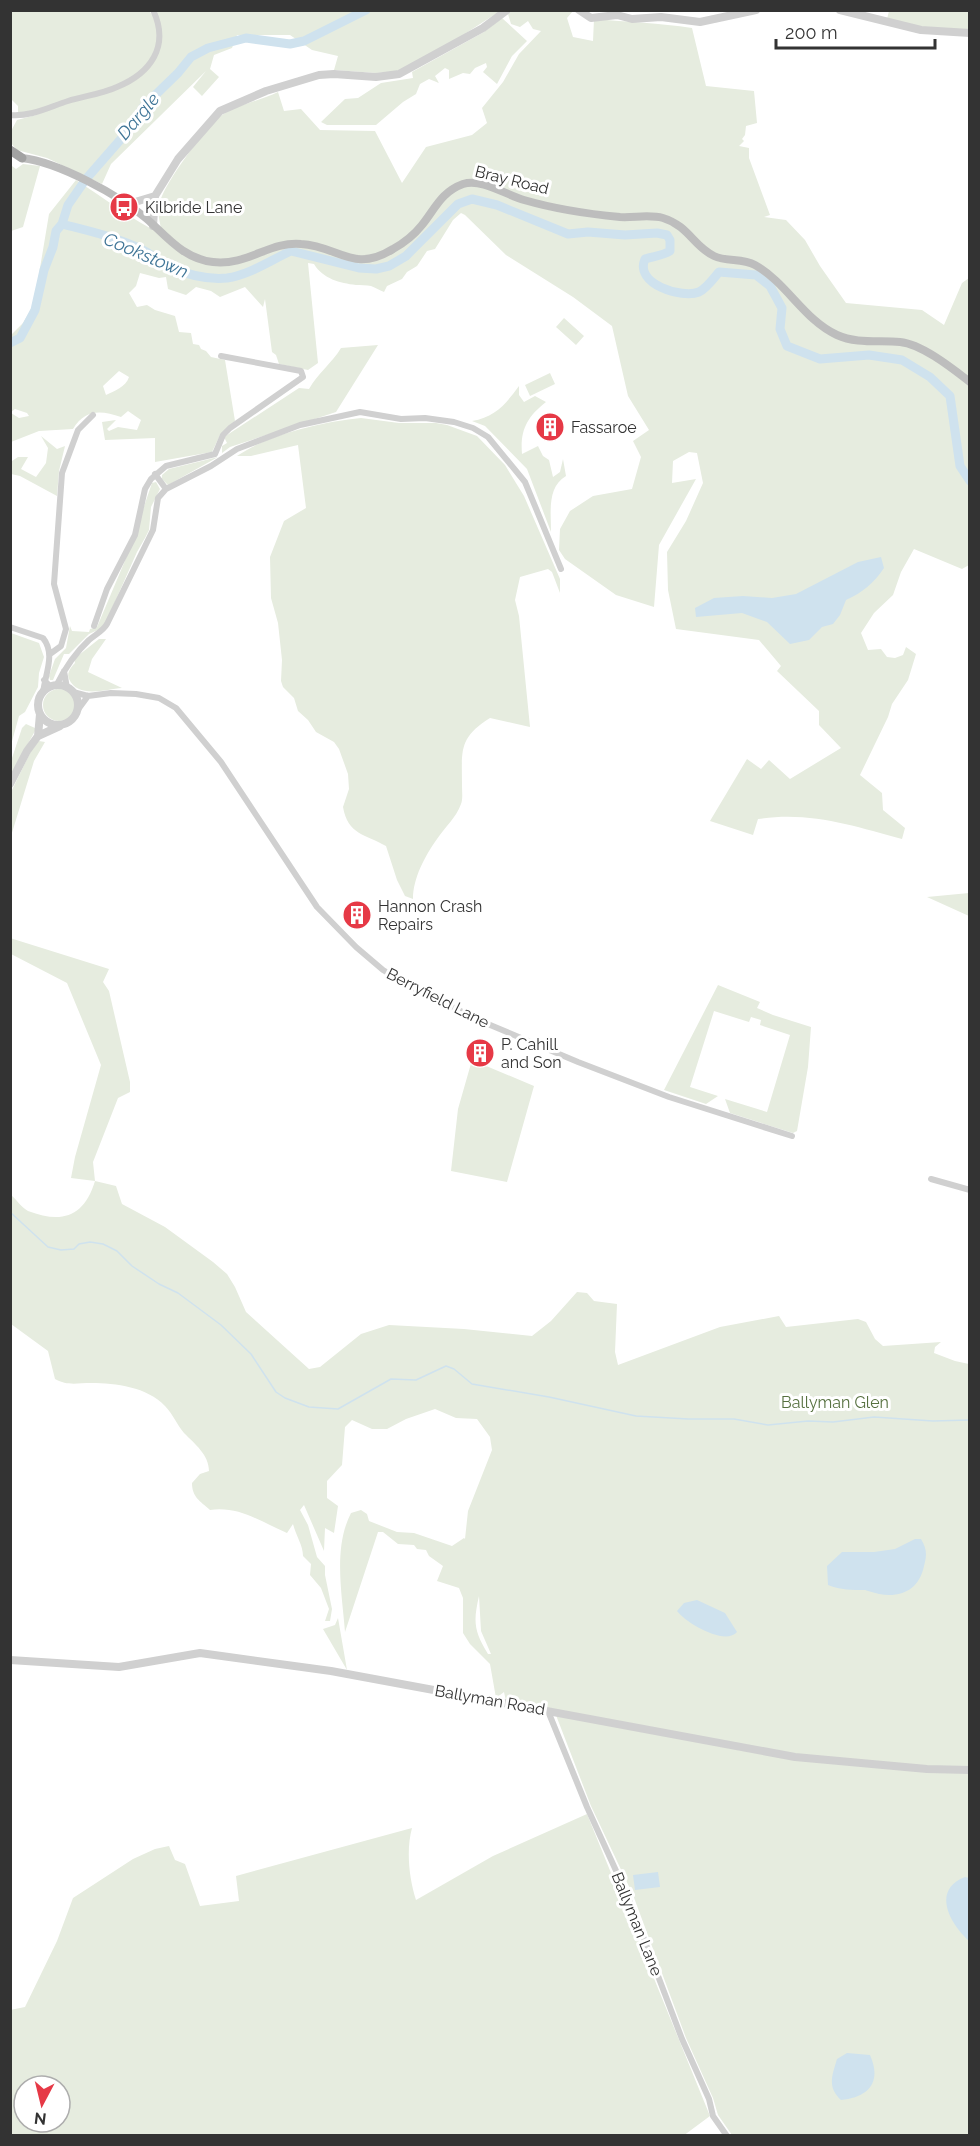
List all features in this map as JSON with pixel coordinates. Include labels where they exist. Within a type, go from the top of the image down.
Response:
[{"type":"highway","points":[[10,150],[22,158]]},
{"type":"highway","points":[[10,159],[22,158]]},
{"type":"main road","name":"Bray Road","points":[[22,158],[40,161],[80,177],[131,208],[177,247],[196,259],[212,262],[229,263],[247,259],[268,249],[301,244],[362,261],[374,259],[400,245],[421,227],[441,197],[464,184],[474,183],[525,200],[573,210],[628,217],[660,217],[684,228],[712,255],[722,259],[748,261],[766,272],[817,322],[837,335],[865,341],[910,344],[922,349],[969,382]]},
{"type":"street","points":[[10,115],[28,115],[108,91],[119,87],[137,75],[157,52],[161,32],[153,10]]},
{"type":"street","points":[[153,226],[155,196],[177,159],[220,111],[266,91],[319,75],[376,77],[399,74],[476,32],[507,10]]},
{"type":"street","points":[[579,10],[591,18],[617,15],[632,19],[661,17],[704,22],[756,10]]},
{"type":"street","points":[[840,10],[921,30],[969,33]]},
{"type":"street","points":[[131,208],[135,202],[155,196]]},
{"type":"street","points":[[94,626],[107,590],[135,535],[145,489],[155,474],[166,466],[215,454],[223,435],[230,428],[303,377],[301,371],[220,356]]},
{"type":"street","points":[[43,693],[53,686],[70,659],[107,624],[150,537],[158,498],[166,489],[211,466],[237,449],[300,425],[344,414],[360,412],[454,422],[473,428],[488,437],[525,482],[561,569]]},
{"type":"street","points":[[50,654],[61,646],[66,629],[54,584],[62,472],[78,430],[93,415]]},
{"type":"street","points":[[155,474],[166,489]]},
{"type":"street","points":[[10,627],[43,638],[50,654],[43,693],[38,703],[40,714],[38,736]]},
{"type":"street","points":[[63,671],[78,704],[77,711]]},
{"type":"street","points":[[44,680],[53,686],[70,690]]},
{"type":"street","name":"Berryfield Lane","points":[[70,690],[88,696],[111,693],[136,694],[159,698],[176,708],[221,762],[316,907],[356,947],[384,970],[476,1019],[578,1062],[669,1097],[792,1136]]},
{"type":"street","points":[[10,783],[38,736],[72,720],[88,696]]},
{"type":"street","points":[[40,714],[49,723],[62,725]]},
{"type":"street","points":[[932,1179],[969,1190]]},
{"type":"street","name":"Ballyman Road","points":[[10,1660],[119,1667],[200,1653],[331,1671],[795,1757],[927,1769],[969,1770]]},
{"type":"street","name":"Ballyman Lane","points":[[548,1711],[587,1807],[628,1897],[682,2039],[709,2098],[714,2116],[728,2136]]},
{"type":"green space","points":[[10,11],[149,11],[153,16],[155,11],[500,11],[460,37],[394,72],[334,70],[338,56],[312,50],[290,35],[237,35],[232,48],[214,55],[210,69],[219,77],[202,96],[193,87],[206,71],[111,164],[102,184],[47,158],[17,150],[11,143],[11,131],[17,120],[36,115],[18,114],[18,106],[11,99]]},
{"type":"green space","points":[[512,11],[573,11],[567,18],[573,37],[593,41],[594,19],[692,28],[706,86],[754,91],[757,123],[746,126],[742,139],[744,141],[739,146],[749,148],[749,158],[770,215],[764,217],[786,220],[805,240],[846,303],[922,310],[944,325],[962,283],[969,278],[969,565],[962,569],[914,549],[901,572],[893,595],[874,613],[861,633],[868,650],[881,649],[887,657],[895,658],[903,655],[906,647],[916,654],[908,680],[892,704],[860,775],[882,793],[883,810],[905,828],[902,839],[814,818],[758,819],[753,835],[710,821],[747,759],[761,769],[769,760],[790,779],[841,748],[819,725],[819,711],[777,671],[781,666],[759,640],[676,629],[668,590],[667,552],[686,521],[703,483],[697,453],[689,452],[673,461],[672,483],[696,479],[659,545],[654,607],[616,595],[565,559],[559,550],[560,529],[570,511],[593,496],[632,489],[641,457],[633,441],[649,430],[628,396],[612,326],[573,297],[506,255],[461,213],[453,220],[435,249],[427,251],[417,266],[407,272],[402,279],[387,286],[384,292],[371,286],[332,279],[314,264],[308,263],[318,363],[308,370],[279,364],[276,355],[272,352],[265,299],[263,307],[245,287],[220,297],[211,291],[196,287],[186,295],[168,289],[166,277],[159,278],[140,273],[136,286],[129,293],[137,307],[147,305],[175,316],[179,332],[191,333],[193,344],[199,345],[211,357],[225,360],[235,421],[220,435],[212,452],[155,462],[155,438],[105,440],[102,422],[116,420],[107,429],[109,431],[118,427],[137,430],[141,420],[128,411],[121,417],[107,413],[94,413],[83,418],[73,429],[39,431],[11,442],[11,413],[19,418],[29,416],[15,409],[11,412],[11,335],[23,323],[34,304],[49,214],[76,180],[129,216],[162,234],[158,213],[167,185],[206,132],[228,111],[278,92],[284,111],[301,109],[320,130],[375,131],[402,183],[426,147],[472,135],[487,123],[482,108],[503,82],[519,54],[541,31],[533,29],[528,21],[520,27],[511,24],[508,14]],"holes":[[[119,371],[129,377],[123,386],[106,395],[103,386]]]},
{"type":"green space","points":[[889,11],[969,11],[969,31],[916,27],[887,19]]},
{"type":"green space","points":[[502,18],[527,41],[512,56],[497,84],[483,72],[487,67],[486,63],[475,68],[470,74],[463,73],[449,79],[449,70],[445,68],[435,76],[439,83],[429,79],[420,84],[416,94],[376,125],[327,125],[321,122],[345,99],[358,98],[381,83],[413,78],[412,72],[484,32]]},
{"type":"green space","points":[[23,164],[40,166],[23,227],[11,231],[11,169],[12,166],[16,169]]},
{"type":"green space","points":[[564,318],[584,336],[576,345],[556,327]]},
{"type":"green space","points":[[378,345],[336,412],[230,447],[222,453],[222,446],[227,443],[224,437],[299,388],[309,389],[341,348]]},
{"type":"green space","points":[[550,373],[555,384],[530,396],[525,385]]},
{"type":"green space","points":[[519,386],[519,395],[524,402],[535,396],[546,402],[534,413],[526,425],[522,438],[522,454],[538,446],[543,456],[549,460],[553,477],[560,472],[563,459],[566,476],[553,493],[551,532],[527,469],[485,426],[472,421],[487,417],[499,409]]},
{"type":"green space","points":[[361,418],[399,423],[436,423],[477,436],[505,465],[524,496],[560,579],[560,593],[552,572],[548,569],[520,577],[515,600],[519,616],[530,727],[490,718],[467,739],[462,754],[461,804],[424,860],[417,875],[413,899],[405,896],[386,846],[358,832],[349,823],[343,807],[349,789],[348,774],[339,749],[334,742],[316,732],[298,711],[294,698],[283,687],[281,681],[282,660],[278,623],[271,598],[270,557],[284,521],[306,508],[298,445],[251,456],[237,456],[264,441],[296,430]]},
{"type":"green space","points":[[41,436],[57,449],[65,446],[59,471],[57,496],[20,476],[11,474],[12,461],[18,457],[28,457],[21,469],[36,477],[46,463],[48,448]]},
{"type":"green space","points":[[218,457],[168,485],[162,479],[162,475],[169,469]]},
{"type":"green space","points":[[156,482],[160,489],[151,507],[149,530],[106,622],[100,629],[89,634],[69,654],[64,654],[53,680],[50,680],[49,676],[55,659],[66,648],[70,626],[72,631],[89,632],[90,629],[97,627],[127,556],[152,483]]},
{"type":"green space","points":[[11,633],[39,643],[44,657],[38,687],[25,712],[19,716],[11,745]]},
{"type":"green space","points":[[99,639],[106,639],[92,659],[88,672],[122,688],[86,691],[73,685],[68,677],[75,663],[74,659]]},
{"type":"green space","points":[[59,689],[70,694],[75,705],[70,716],[59,721],[48,716],[43,705],[48,694]]},
{"type":"green space","points":[[26,724],[35,728],[35,731],[11,774],[11,761],[22,728]]},
{"type":"green space","points":[[39,741],[45,742],[34,761],[11,836],[11,792],[32,749]]},
{"type":"green space","points":[[969,893],[969,916],[927,897]]},
{"type":"green space","points":[[10,938],[109,969],[103,982],[109,991],[130,1082],[130,1092],[118,1098],[93,1162],[95,1181],[71,1178],[101,1065],[67,983],[11,954]]},
{"type":"green space","points":[[718,985],[760,1002],[757,1008],[811,1027],[808,1067],[797,1131],[793,1133],[730,1113],[725,1099],[767,1112],[790,1035],[760,1025],[761,1020],[751,1017],[749,1022],[714,1011],[690,1087],[718,1096],[706,1104],[664,1090]]},
{"type":"green space","points":[[472,1060],[534,1086],[507,1182],[451,1171],[458,1109]]},
{"type":"green space","name":"Ballyman Glen","points":[[95,1181],[116,1186],[122,1204],[165,1227],[213,1262],[227,1274],[246,1312],[309,1369],[320,1367],[361,1334],[389,1325],[532,1336],[551,1321],[577,1292],[587,1293],[594,1301],[617,1304],[615,1352],[618,1365],[720,1327],[779,1316],[786,1327],[858,1319],[866,1322],[875,1339],[883,1346],[941,1342],[935,1347],[934,1353],[969,1364],[969,2135],[732,2135],[718,2115],[713,2098],[686,2038],[633,1895],[591,1806],[554,1710],[506,1701],[504,1692],[496,1698],[490,1664],[470,1644],[463,1633],[463,1598],[459,1588],[437,1581],[443,1566],[429,1556],[426,1550],[417,1549],[414,1545],[398,1544],[383,1532],[378,1532],[345,1632],[340,1556],[345,1527],[351,1513],[361,1510],[367,1514],[369,1521],[397,1532],[414,1533],[452,1546],[465,1539],[468,1511],[492,1450],[490,1437],[477,1419],[456,1418],[435,1409],[406,1419],[387,1429],[372,1429],[352,1420],[345,1427],[342,1465],[327,1481],[327,1498],[338,1506],[334,1533],[325,1528],[324,1551],[304,1505],[300,1510],[308,1525],[317,1557],[325,1566],[332,1609],[330,1621],[325,1621],[329,1609],[321,1588],[310,1575],[311,1564],[303,1556],[293,1524],[287,1533],[231,1510],[210,1510],[195,1495],[192,1488],[192,1483],[200,1474],[209,1471],[207,1460],[165,1406],[149,1394],[131,1387],[101,1383],[68,1383],[55,1379],[48,1351],[11,1324],[11,1195],[28,1211],[61,1217],[78,1210]],"holes":[[[479,1596],[481,1631],[491,1654],[488,1654],[477,1632],[476,1613]]]},
{"type":"green space","points":[[338,1618],[347,1670],[323,1629],[335,1625]]},
{"type":"green space","points":[[587,1814],[710,2116],[683,2136],[11,2135],[10,2010],[25,2007],[57,1941],[73,1898],[133,1859],[155,1849],[169,1846],[175,1860],[185,1864],[200,1906],[239,1901],[236,1876],[412,1828],[409,1864],[416,1900],[493,1856]]},
{"type":"water","points":[[881,557],[884,568],[876,579],[863,591],[846,600],[840,615],[833,624],[822,627],[809,640],[790,644],[767,622],[742,613],[696,617],[695,608],[714,598],[743,596],[772,598],[796,594],[858,562]]},
{"type":"water","points":[[915,1539],[921,1539],[926,1559],[918,1581],[908,1590],[895,1595],[887,1595],[828,1585],[827,1566],[842,1552],[874,1552],[895,1549]]},
{"type":"water","points":[[697,1600],[725,1613],[737,1632],[731,1636],[715,1635],[697,1627],[677,1611],[684,1603]]},
{"type":"water","points":[[658,1872],[660,1887],[635,1890],[633,1875]]},
{"type":"water","points":[[965,1877],[969,1878],[969,1941],[950,1917],[946,1898],[955,1883]]},
{"type":"water","points":[[847,2053],[870,2055],[874,2073],[866,2092],[841,2100],[832,2086],[832,2076],[837,2059]]},
{"type":"waterway","name":"Dargle","points":[[10,343],[20,338],[35,310],[56,231],[62,224],[68,205],[86,179],[128,131],[144,106],[191,57],[208,48],[246,38],[290,44],[304,41],[366,10]]},
{"type":"waterway","name":"Cookstown","points":[[62,224],[132,245],[179,271],[219,278],[243,274],[291,251],[359,268],[376,269],[389,266],[406,256],[458,204],[472,199],[497,205],[568,234],[588,232],[667,235],[670,240],[670,251],[645,259],[643,268],[646,276],[662,288],[691,294],[705,288],[719,272],[756,275],[770,286],[782,308],[780,329],[787,346],[820,359],[869,355],[902,360],[930,377],[950,396],[960,466],[970,481]]},
{"type":"waterway","points":[[10,1212],[48,1247],[61,1250],[74,1249],[79,1244],[90,1242],[103,1244],[117,1251],[132,1266],[159,1284],[178,1293],[221,1325],[251,1354],[276,1392],[309,1407],[338,1409],[391,1379],[416,1380],[446,1366],[454,1369],[472,1384],[549,1397],[636,1416],[734,1419],[768,1425],[808,1421],[833,1422],[874,1417],[933,1421],[970,1420]]},
{"type":"place","name":"Kilbride Lane","points":[[124,207]]},
{"type":"place","name":"Fassaroe","points":[[550,427]]},
{"type":"place","name":"Hannon Crash Repairs","points":[[357,915]]},
{"type":"place","name":"P. Cahill and Son","points":[[480,1053]]}]
